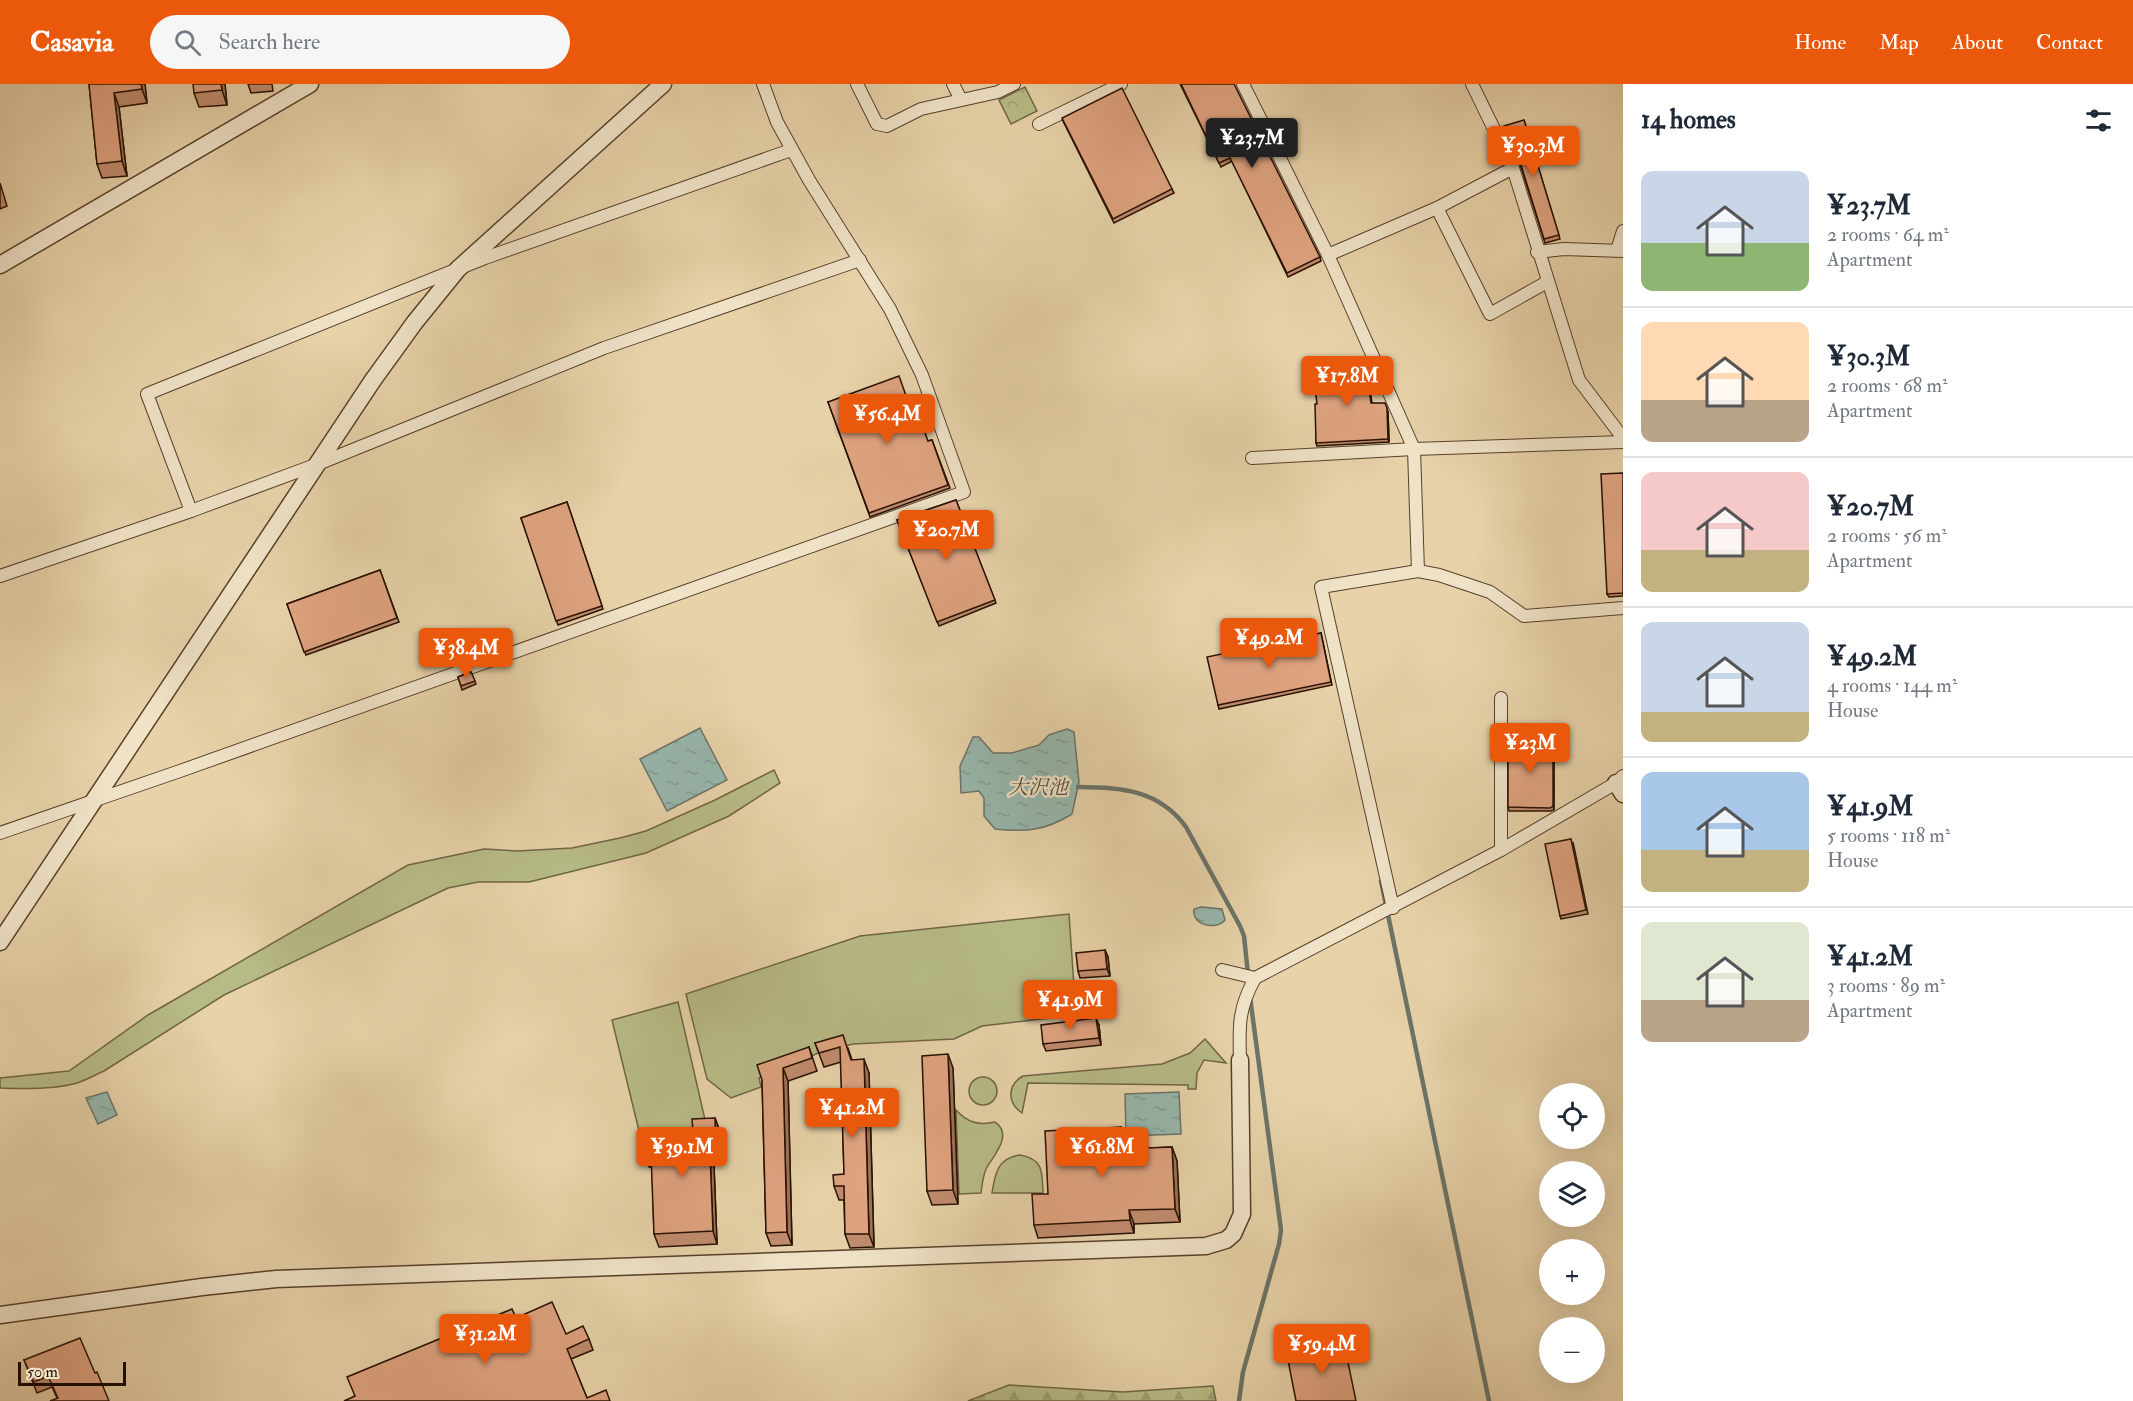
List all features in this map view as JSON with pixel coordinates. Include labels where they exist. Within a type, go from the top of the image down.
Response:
[{"type":"street","points":[[0,265],[310,84]]},
{"type":"street","points":[[0,942],[380,370],[415,322],[458,270],[663,84]]},
{"type":"street","points":[[0,832],[180,771],[964,492],[922,375],[890,309],[791,150],[777,122],[763,84]]},
{"type":"street","points":[[857,84],[877,124],[882,126],[887,126],[921,109],[998,92],[1014,84]]},
{"type":"street","points":[[953,84],[961,100]]},
{"type":"street","points":[[1040,124],[1121,84]]},
{"type":"street","points":[[1243,84],[1328,255],[1414,449],[1419,571]]},
{"type":"street","points":[[1472,84],[1513,168],[1537,252],[1579,380],[1623,440]]},
{"type":"street","points":[[191,511],[147,394],[485,258],[791,150]]},
{"type":"street","points":[[1328,255],[1437,208],[1513,168]]},
{"type":"street","points":[[1437,208],[1490,314],[1547,282]]},
{"type":"street","points":[[1537,252],[1564,249],[1620,251],[1623,231]]},
{"type":"street","points":[[0,576],[191,511],[318,464],[604,348],[860,260]]},
{"type":"street","points":[[1252,458],[1623,440]]},
{"type":"street","points":[[1393,908],[1321,587],[1419,571],[1439,575],[1490,592],[1524,616],[1623,608]]},
{"type":"street","points":[[1501,698],[1501,850]]},
{"type":"street","points":[[0,1315],[190,1288],[276,1279],[826,1259],[1155,1250],[1217,1244],[1233,1233],[1242,1214],[1239,1018],[1245,996],[1255,978],[1393,908],[1621,784]]},
{"type":"street","points":[[1222,970],[1255,978]]},
{"type":"green space","points":[[1025,87],[1037,111],[1011,124],[999,100]]},
{"type":"green space","points":[[774,770],[780,783],[729,816],[646,853],[529,882],[478,882],[448,888],[224,995],[104,1071],[87,1079],[59,1086],[0,1088],[0,1078],[69,1071],[148,1015],[408,865],[484,849],[517,851],[572,848],[620,838],[646,831]]},
{"type":"green space","points":[[1069,914],[1076,1015],[982,1026],[954,1039],[853,1044],[823,1051],[759,1078],[761,1087],[731,1098],[707,1079],[686,994],[860,936]]},
{"type":"green space","points":[[678,1002],[706,1124],[641,1139],[612,1020]]},
{"type":"green space","points":[[1205,1039],[1226,1063],[1204,1060],[1197,1073],[1196,1089],[1188,1089],[1188,1085],[1028,1083],[1022,1113],[1012,1099],[1014,1084],[1023,1076],[1162,1064],[1190,1053]]},
{"type":"green space","points":[[983,1077],[993,1081],[997,1091],[993,1101],[983,1105],[973,1101],[969,1091],[973,1081]]},
{"type":"green space","points":[[956,1110],[964,1118],[973,1122],[983,1124],[995,1122],[1003,1133],[1000,1146],[986,1169],[981,1193],[959,1194]]},
{"type":"green space","points":[[1020,1155],[1038,1164],[1042,1173],[1043,1193],[992,1193],[1002,1163]]},
{"type":"green space","points":[[1009,1385],[1123,1392],[1213,1386],[1216,1401],[968,1401]]},
{"type":"water","points":[[700,728],[727,780],[667,811],[640,759]]},
{"type":"water","name":"大沢池","points":[[1067,729],[1074,732],[1079,782],[1072,814],[1053,824],[1035,829],[995,829],[984,816],[984,798],[979,791],[961,793],[960,766],[973,737],[979,737],[993,753],[1012,753],[1039,745],[1049,735]]},
{"type":"water","points":[[1201,907],[1222,909],[1225,920],[1216,925],[1205,925],[1194,915],[1194,909]]},
{"type":"water","points":[[107,1092],[117,1115],[98,1124],[86,1098]]},
{"type":"water","points":[[1179,1092],[1181,1134],[1126,1136],[1125,1094]]},
{"type":"building","points":[[89,84],[141,84],[142,89],[114,93],[122,161],[97,164]]},
{"type":"building","points":[[193,84],[221,84],[222,90],[194,93]]},
{"type":"building","points":[[1181,84],[1234,84],[1320,257],[1287,273],[1230,158],[1219,163]]},
{"type":"building","points":[[1122,88],[1172,189],[1113,219],[1062,118]]},
{"type":"building","points":[[1524,120],[1559,235],[1544,239],[1520,162],[1504,126]]},
{"type":"building","points":[[1366,364],[1371,403],[1385,403],[1387,408],[1388,439],[1316,443],[1315,404],[1317,404],[1313,372]]},
{"type":"building","points":[[899,376],[914,418],[919,416],[928,441],[932,440],[948,485],[869,513],[828,402]]},
{"type":"building","points":[[1623,473],[1623,593],[1607,594],[1601,474]]},
{"type":"building","points":[[956,500],[995,600],[937,622],[897,520]]},
{"type":"building","points":[[567,502],[602,606],[556,621],[521,518]]},
{"type":"building","points":[[380,570],[397,618],[304,652],[287,604]]},
{"type":"building","points":[[1321,633],[1331,682],[1218,705],[1207,657]]},
{"type":"building","points":[[471,672],[475,681],[461,686],[458,677]]},
{"type":"building","points":[[1508,740],[1553,741],[1553,806],[1550,808],[1508,807]]},
{"type":"building","points":[[1571,839],[1586,910],[1560,916],[1545,844]]},
{"type":"building","points":[[1105,950],[1107,969],[1078,971],[1076,953]]},
{"type":"building","points":[[1096,1018],[1099,1038],[1043,1044],[1041,1025]]},
{"type":"building","points":[[843,1035],[851,1060],[864,1059],[869,1234],[845,1234],[844,1186],[834,1186],[833,1175],[844,1174],[840,1047],[819,1053],[815,1043]]},
{"type":"building","points":[[809,1047],[812,1058],[783,1068],[787,1232],[766,1233],[762,1080],[757,1065]]},
{"type":"building","points":[[948,1054],[953,1190],[927,1191],[922,1056]]},
{"type":"building","points":[[715,1118],[716,1151],[710,1152],[713,1231],[654,1234],[651,1154],[645,1154],[644,1133],[693,1131],[692,1119]]},
{"type":"building","points":[[1121,1127],[1122,1149],[1172,1147],[1175,1209],[1129,1210],[1130,1220],[1034,1225],[1032,1194],[1048,1194],[1045,1131]]},
{"type":"building","points":[[552,1302],[566,1334],[583,1326],[589,1339],[567,1349],[587,1398],[606,1390],[610,1401],[344,1401],[355,1396],[347,1377],[512,1309],[516,1318]]},
{"type":"building","points":[[80,1338],[109,1401],[50,1401],[58,1398],[48,1376],[34,1382],[24,1360]]},
{"type":"building","points":[[1344,1343],[1356,1401],[1296,1401],[1287,1355]]},
{"type":"waterway","points":[[1078,787],[1109,788],[1138,793],[1164,805],[1186,827],[1240,926],[1244,936],[1248,974]]},
{"type":"waterway","points":[[1381,881],[1489,1401]]},
{"type":"waterway","points":[[1239,1401],[1243,1372],[1281,1230],[1250,997]]}]
